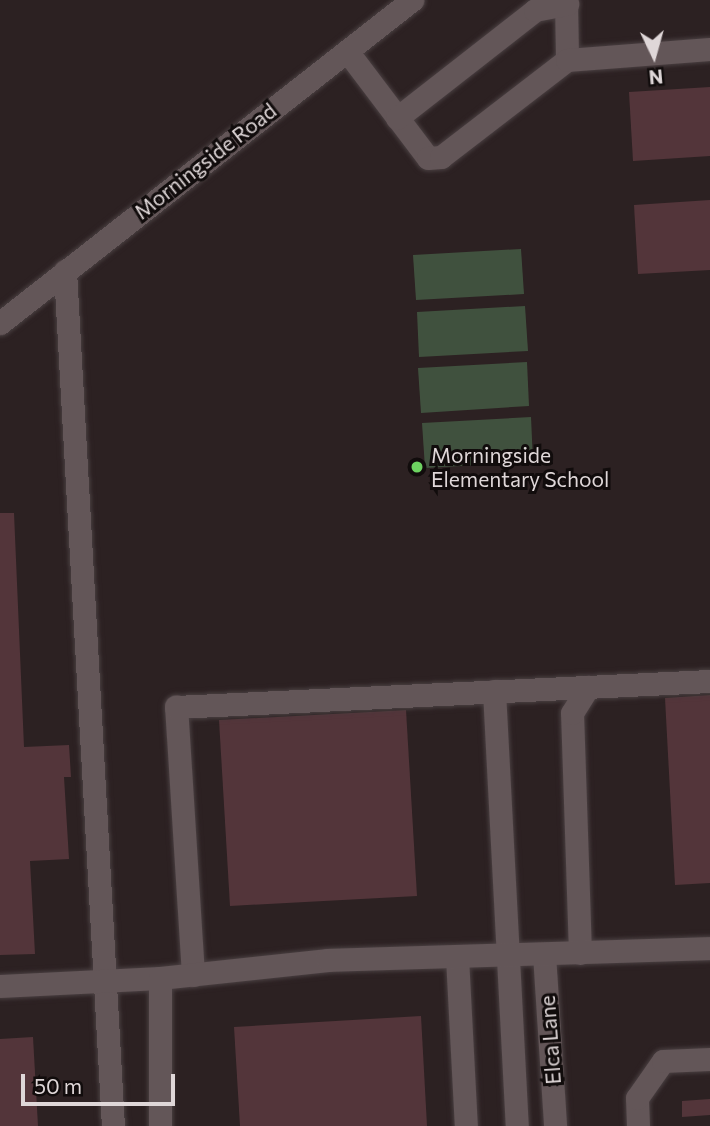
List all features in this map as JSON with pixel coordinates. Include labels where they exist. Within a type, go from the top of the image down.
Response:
[{"type":"street","name":"Morningside Road","points":[[0,323],[412,0]]},
{"type":"street","points":[[397,118],[535,10],[566,2],[567,60]]},
{"type":"street","points":[[347,51],[428,158],[442,157],[567,60],[710,49]]},
{"type":"street","points":[[65,271],[113,1126]]},
{"type":"street","points":[[193,975],[176,707],[710,681]]},
{"type":"street","points":[[580,953],[572,713],[588,687]]},
{"type":"street","points":[[494,691],[517,1126]]},
{"type":"street","points":[[0,986],[105,978],[160,978],[328,960],[710,948]]},
{"type":"street","name":"Elca Lane","points":[[544,954],[555,1126]]},
{"type":"street","points":[[457,957],[466,1126]]},
{"type":"street","points":[[160,978],[160,1126]]},
{"type":"street","points":[[638,1126],[637,1098],[663,1061],[710,1059]]},
{"type":"green space","points":[[521,249],[524,294],[416,300],[413,255]]},
{"type":"green space","points":[[525,306],[528,351],[419,357],[417,312]]},
{"type":"green space","points":[[527,362],[529,406],[421,413],[418,368]]},
{"type":"green space","points":[[531,417],[533,462],[425,468],[422,423]]},
{"type":"building","points":[[710,87],[710,156],[633,161],[629,92]]},
{"type":"building","points":[[710,200],[710,270],[638,274],[634,205]]},
{"type":"building","points":[[0,513],[14,513],[24,747],[69,745],[71,777],[64,777],[69,859],[30,861],[35,954],[0,955]]},
{"type":"building","points":[[710,695],[710,883],[675,885],[665,698]]},
{"type":"building","points":[[406,710],[417,896],[230,906],[219,720]]},
{"type":"building","points":[[421,1016],[427,1126],[240,1126],[234,1027]]},
{"type":"building","points":[[33,1037],[38,1126],[0,1126],[0,1039]]},
{"type":"building","points":[[710,1099],[710,1115],[682,1117],[682,1101]]},
{"type":"place","name":"Morningside Elementary School","points":[[417,467]]}]
